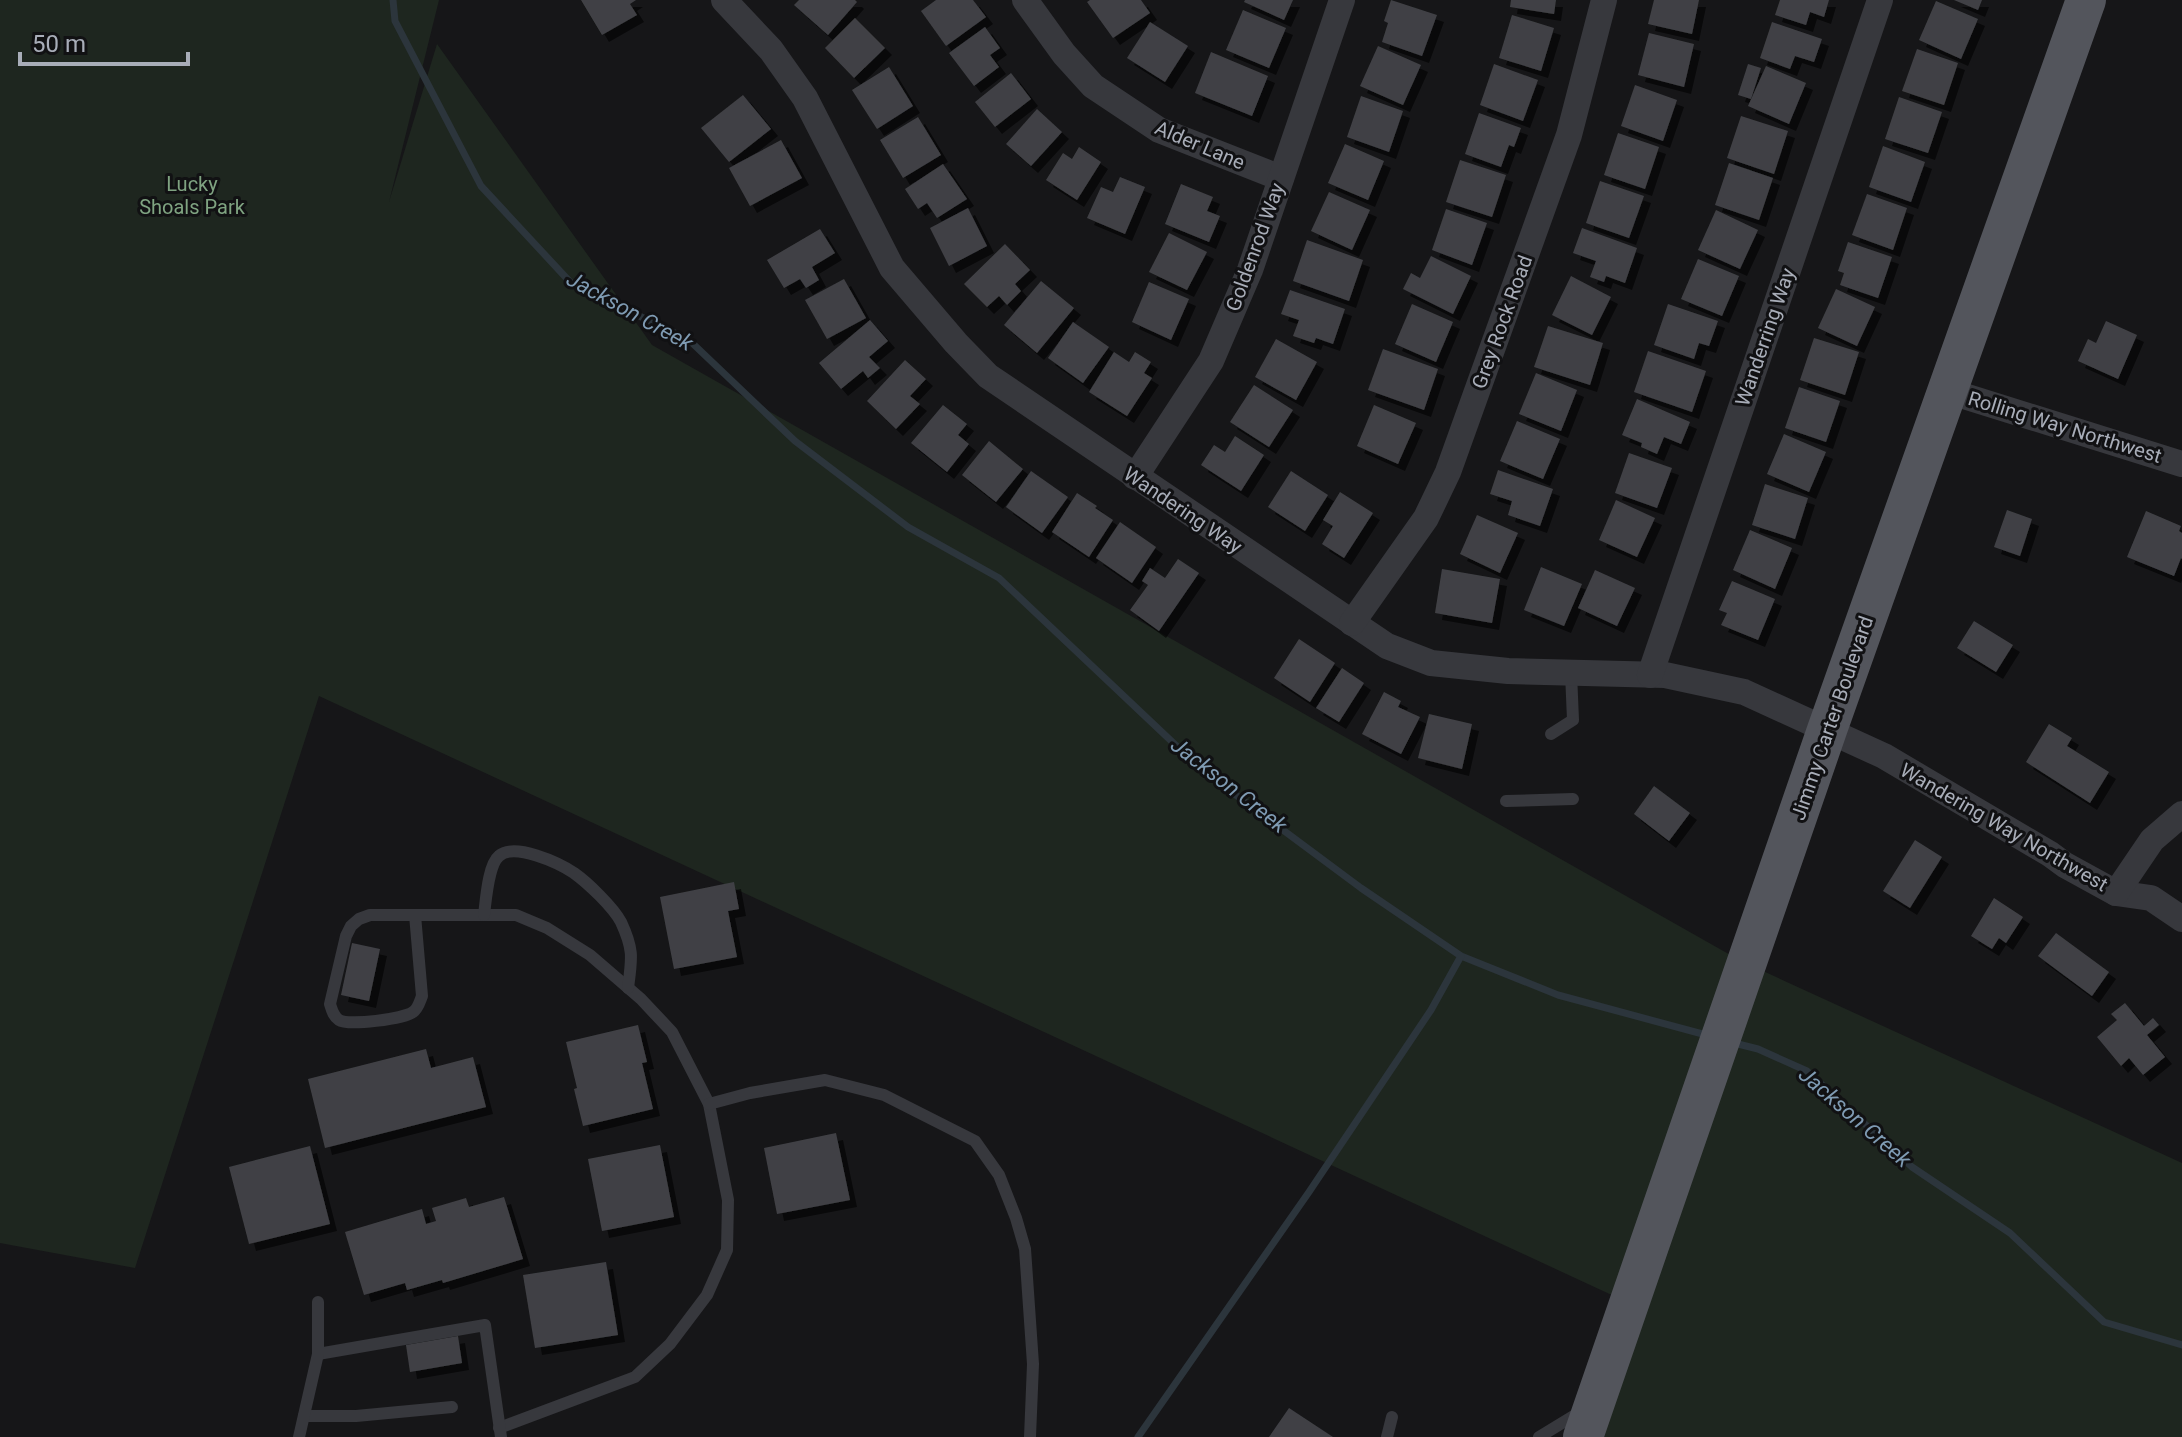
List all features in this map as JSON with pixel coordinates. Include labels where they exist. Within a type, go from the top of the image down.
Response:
[{"type":"main road","name":"Jimmy Carter Boulevard","points":[[1588,1421],[1827,730],[2086,0]]},
{"type":"street","name":"Wandering Way","points":[[724,0],[771,50],[805,98],[892,268],[988,376],[1352,623],[1387,646],[1431,663],[1508,671],[1665,675],[1744,692],[1827,730]]},
{"type":"street","name":"Alder Lane","points":[[1025,0],[1064,54],[1093,86],[1159,130],[1281,178]]},
{"type":"street","name":"Goldenrod Way","points":[[1135,477],[1211,361],[1250,270],[1342,0]]},
{"type":"street","name":"Grey Rock Road","points":[[1352,623],[1426,518],[1448,472],[1569,135],[1604,0]]},
{"type":"street","name":"Wanderring Way","points":[[1650,675],[1880,0]]},
{"type":"street","name":"Rolling Way Northwest","points":[[1948,391],[2182,464]]},
{"type":"street","name":"Wandering Way Northwest","points":[[1827,730],[1884,756],[2116,893],[2151,898],[2180,915]]},
{"type":"street","points":[[2116,893],[2152,840],[2182,814]]},
{"type":"lane","points":[[1551,734],[1573,720],[1571,673]]},
{"type":"lane","points":[[1506,801],[1573,799]]},
{"type":"lane","points":[[484,915],[497,857],[519,851],[548,859],[574,873],[620,919],[633,953],[628,988]]},
{"type":"lane","points":[[318,1354],[485,1325],[500,1433],[635,1377],[670,1344],[707,1295],[727,1250],[728,1200],[709,1104],[672,1032],[641,999],[590,955],[547,928],[516,915],[415,915],[370,915],[359,919],[346,936],[330,1004],[340,1022],[355,1024],[405,1016],[419,1005],[422,996],[415,915]]},
{"type":"lane","points":[[709,1104],[750,1093],[825,1080],[884,1095],[975,1141],[999,1175],[1025,1249],[1033,1364],[1030,1437]]},
{"type":"lane","points":[[299,1437],[318,1354],[318,1302]]},
{"type":"lane","points":[[304,1416],[356,1416],[452,1407]]},
{"type":"lane","points":[[1387,1437],[1392,1417]]},
{"type":"lane","points":[[1539,1437],[1588,1421]]},
{"type":"green space","name":"Lucky Shoals Park","points":[[0,0],[439,0],[389,202],[437,44],[652,345],[1741,961],[2182,1163],[2182,1437],[1580,1437],[1629,1303],[319,696],[135,1268],[0,1243]]},
{"type":"building","points":[[581,0],[636,0],[630,4],[637,15],[602,35]]},
{"type":"building","points":[[799,0],[857,2],[828,35],[794,5]]},
{"type":"building","points":[[936,0],[973,0],[986,17],[946,46],[921,11]]},
{"type":"building","points":[[1141,0],[1150,13],[1113,38],[1087,2]]},
{"type":"building","points":[[1245,0],[1293,0],[1284,20]]},
{"type":"building","points":[[1391,0],[1437,15],[1422,56],[1382,42],[1388,23],[1384,21]]},
{"type":"building","points":[[1511,0],[1556,0],[1554,14],[1510,7]]},
{"type":"building","points":[[1654,0],[1699,0],[1692,34],[1648,24]]},
{"type":"building","points":[[1780,0],[1829,0],[1824,17],[1810,12],[1806,25],[1775,15]]},
{"type":"building","points":[[1954,0],[1982,0],[1978,10]]},
{"type":"building","points":[[1936,1],[1978,19],[1961,59],[1919,40]]},
{"type":"building","points":[[1243,10],[1286,28],[1269,68],[1226,50]]},
{"type":"building","points":[[1512,15],[1554,28],[1541,71],[1499,58]]},
{"type":"building","points":[[855,18],[885,48],[854,78],[825,48]]},
{"type":"building","points":[[1150,22],[1188,46],[1165,82],[1127,58]]},
{"type":"building","points":[[1772,22],[1822,39],[1814,62],[1795,56],[1790,69],[1760,58]]},
{"type":"building","points":[[985,27],[1000,48],[990,55],[999,67],[974,86],[949,53]]},
{"type":"building","points":[[1649,33],[1694,44],[1684,87],[1638,75]]},
{"type":"building","points":[[1378,46],[1421,65],[1403,105],[1360,86]]},
{"type":"building","points":[[1917,49],[1958,63],[1944,105],[1902,91]]},
{"type":"building","points":[[1211,52],[1268,76],[1252,116],[1195,93]]},
{"type":"building","points":[[1494,64],[1538,80],[1523,121],[1480,105]]},
{"type":"building","points":[[1748,64],[1761,68],[1751,99],[1738,95]]},
{"type":"building","points":[[1766,66],[1806,83],[1789,124],[1748,106]]},
{"type":"building","points":[[889,67],[913,106],[877,129],[852,90]]},
{"type":"building","points":[[1011,73],[1031,99],[995,127],[975,102]]},
{"type":"building","points":[[1635,85],[1677,100],[1663,141],[1621,126]]},
{"type":"building","points":[[743,95],[771,129],[729,162],[701,128]]},
{"type":"building","points":[[1361,96],[1403,111],[1389,152],[1347,137]]},
{"type":"building","points":[[1899,97],[1942,112],[1928,153],[1885,139]]},
{"type":"building","points":[[1037,109],[1062,132],[1031,166],[1006,144]]},
{"type":"building","points":[[1479,113],[1521,128],[1514,147],[1509,145],[1501,167],[1465,154]]},
{"type":"building","points":[[1741,116],[1788,131],[1774,174],[1727,158]]},
{"type":"building","points":[[918,117],[941,155],[903,178],[880,140]]},
{"type":"building","points":[[1618,133],[1659,147],[1645,189],[1604,175]]},
{"type":"building","points":[[781,140],[802,178],[750,206],[729,168]]},
{"type":"building","points":[[1345,144],[1384,161],[1368,200],[1328,183]]},
{"type":"building","points":[[1883,146],[1925,162],[1911,202],[1869,187]]},
{"type":"building","points":[[1079,147],[1101,162],[1077,200],[1046,180],[1063,153],[1072,159]]},
{"type":"building","points":[[1460,160],[1506,175],[1492,217],[1446,202]]},
{"type":"building","points":[[1729,163],[1773,178],[1759,220],[1715,205]]},
{"type":"building","points":[[943,164],[967,199],[937,218],[927,203],[918,209],[905,189]]},
{"type":"building","points":[[1120,177],[1145,187],[1125,234],[1087,218],[1101,187],[1113,192]]},
{"type":"building","points":[[1600,181],[1644,196],[1629,238],[1586,223]]},
{"type":"building","points":[[1181,184],[1213,197],[1207,211],[1220,216],[1209,242],[1165,224]]},
{"type":"building","points":[[1329,192],[1370,210],[1352,250],[1311,231]]},
{"type":"building","points":[[1867,194],[1907,208],[1893,250],[1852,235]]},
{"type":"building","points":[[968,208],[987,246],[949,266],[930,228]]},
{"type":"building","points":[[1446,209],[1487,223],[1472,265],[1432,250]]},
{"type":"building","points":[[1716,210],[1758,230],[1740,269],[1698,250]]},
{"type":"building","points":[[1582,228],[1637,248],[1625,283],[1606,276],[1604,282],[1590,277],[1596,261],[1573,253]]},
{"type":"building","points":[[820,229],[835,253],[812,267],[819,280],[806,288],[800,279],[784,288],[767,260]]},
{"type":"building","points":[[1169,233],[1207,252],[1187,290],[1149,272]]},
{"type":"building","points":[[1307,240],[1363,260],[1349,301],[1293,281]]},
{"type":"building","points":[[1848,242],[1892,257],[1878,298],[1840,285],[1844,273],[1838,271]]},
{"type":"building","points":[[1005,244],[1030,270],[1015,284],[1021,291],[1007,305],[999,296],[987,307],[964,284]]},
{"type":"building","points":[[1431,256],[1471,276],[1453,314],[1403,289],[1411,273],[1420,278]]},
{"type":"building","points":[[1698,259],[1739,276],[1722,316],[1681,299]]},
{"type":"building","points":[[1571,276],[1611,297],[1592,335],[1552,315]]},
{"type":"building","points":[[844,279],[866,318],[827,339],[805,300]]},
{"type":"building","points":[[1041,281],[1074,308],[1037,353],[1004,325]]},
{"type":"building","points":[[1149,282],[1189,299],[1171,340],[1132,322]]},
{"type":"building","points":[[1836,289],[1875,307],[1857,346],[1818,328]]},
{"type":"building","points":[[1290,290],[1345,309],[1333,344],[1316,338],[1314,343],[1293,336],[1299,320],[1281,314]]},
{"type":"building","points":[[1412,304],[1453,322],[1436,362],[1395,344]]},
{"type":"building","points":[[1668,304],[1718,321],[1709,346],[1699,343],[1694,359],[1654,345]]},
{"type":"building","points":[[870,320],[888,341],[869,357],[880,368],[868,378],[863,371],[841,389],[819,363]]},
{"type":"building","points":[[2106,321],[2137,335],[2118,379],[2078,361],[2088,339],[2096,343]]},
{"type":"building","points":[[1073,322],[1109,347],[1083,383],[1048,358]]},
{"type":"building","points":[[1548,326],[1603,343],[1590,385],[1534,367]]},
{"type":"building","points":[[1814,338],[1859,352],[1845,395],[1800,380]]},
{"type":"building","points":[[1276,339],[1317,362],[1296,400],[1255,377]]},
{"type":"building","points":[[1383,349],[1438,369],[1424,410],[1368,390]]},
{"type":"building","points":[[1648,351],[1706,371],[1692,412],[1634,392]]},
{"type":"building","points":[[1114,352],[1129,362],[1135,352],[1151,362],[1144,373],[1152,378],[1127,416],[1089,392]]},
{"type":"building","points":[[905,360],[926,379],[910,396],[920,404],[896,429],[867,401]]},
{"type":"building","points":[[1536,373],[1577,390],[1561,431],[1519,414]]},
{"type":"building","points":[[1254,385],[1293,410],[1269,447],[1230,422]]},
{"type":"building","points":[[1799,387],[1840,401],[1826,442],[1785,428]]},
{"type":"building","points":[[1637,399],[1690,422],[1681,444],[1664,437],[1657,454],[1641,447],[1642,443],[1622,435]]},
{"type":"building","points":[[943,405],[967,424],[958,435],[969,444],[947,472],[911,443]]},
{"type":"building","points":[[1374,405],[1416,423],[1398,464],[1357,446]]},
{"type":"building","points":[[1517,421],[1560,439],[1543,479],[1500,461]]},
{"type":"building","points":[[1784,434],[1826,452],[1809,492],[1767,474]]},
{"type":"building","points":[[1235,436],[1264,455],[1241,491],[1201,465],[1214,445],[1225,452]]},
{"type":"building","points":[[989,441],[1023,469],[996,502],[962,475]]},
{"type":"building","points":[[1629,453],[1672,468],[1657,508],[1615,493]]},
{"type":"building","points":[[1498,470],[1553,489],[1540,526],[1508,515],[1512,501],[1490,494]]},
{"type":"building","points":[[1031,471],[1068,497],[1042,533],[1006,507]]},
{"type":"building","points":[[1291,471],[1328,495],[1305,531],[1268,507]]},
{"type":"building","points":[[1765,484],[1808,498],[1795,539],[1752,525]]},
{"type":"building","points":[[1340,492],[1373,513],[1344,558],[1322,544],[1333,526],[1323,520]]},
{"type":"building","points":[[1077,493],[1113,520],[1089,557],[1052,532]]},
{"type":"building","points":[[1616,500],[1655,518],[1637,557],[1599,540]]},
{"type":"building","points":[[2007,510],[2032,519],[2020,556],[1994,547]]},
{"type":"building","points":[[2146,511],[2181,526],[2182,559],[2174,576],[2127,557]]},
{"type":"building","points":[[1477,515],[1518,533],[1500,573],[1460,554]]},
{"type":"building","points":[[1120,522],[1156,547],[1132,583],[1096,558]]},
{"type":"building","points":[[1750,530],[1792,548],[1775,589],[1733,570]]},
{"type":"building","points":[[1178,559],[1199,573],[1159,631],[1130,610],[1148,585],[1142,581],[1150,568],[1165,578]]},
{"type":"building","points":[[1541,567],[1582,584],[1564,626],[1524,610]]},
{"type":"building","points":[[1442,569],[1500,579],[1492,623],[1435,613]]},
{"type":"building","points":[[1595,570],[1635,588],[1617,626],[1578,608]]},
{"type":"building","points":[[1732,581],[1775,599],[1758,640],[1721,625],[1727,613],[1719,610]]},
{"type":"building","points":[[1974,621],[2013,645],[1996,672],[1957,648]]},
{"type":"building","points":[[1299,639],[1335,663],[1310,702],[1274,678]]},
{"type":"building","points":[[1342,668],[1364,683],[1339,722],[1316,708]]},
{"type":"building","points":[[1384,692],[1401,701],[1398,707],[1420,717],[1401,754],[1362,734]]},
{"type":"building","points":[[1429,714],[1472,724],[1462,769],[1418,758]]},
{"type":"building","points":[[2049,724],[2072,738],[2067,746],[2109,772],[2090,803],[2026,762]]},
{"type":"building","points":[[1654,786],[1690,813],[1669,841],[1634,814]]},
{"type":"building","points":[[1915,840],[1942,857],[1910,908],[1883,891]]},
{"type":"building","points":[[734,882],[739,909],[728,911],[737,957],[674,969],[660,897]]},
{"type":"building","points":[[1994,898],[2023,917],[2006,943],[1999,938],[1992,949],[1971,936]]},
{"type":"building","points":[[2056,933],[2109,972],[2092,996],[2038,956]]},
{"type":"building","points":[[352,943],[380,949],[369,1001],[341,995]]},
{"type":"building","points":[[2125,1003],[2144,1026],[2153,1018],[2159,1025],[2147,1035],[2165,1057],[2143,1075],[2129,1058],[2121,1066],[2097,1037],[2117,1020],[2111,1014]]},
{"type":"building","points":[[638,1025],[647,1062],[642,1063],[653,1109],[583,1126],[566,1042]]},
{"type":"building","points":[[426,1049],[431,1068],[473,1057],[486,1107],[325,1148],[308,1079]]},
{"type":"building","points":[[836,1133],[850,1200],[777,1214],[764,1148]]},
{"type":"building","points":[[660,1145],[674,1217],[602,1231],[588,1159]]},
{"type":"building","points":[[310,1146],[330,1224],[249,1244],[229,1167]]},
{"type":"building","points":[[504,1197],[523,1259],[443,1283],[442,1280],[407,1290],[405,1283],[364,1295],[345,1232],[422,1209],[426,1224],[436,1221],[432,1208],[466,1198],[469,1207]]},
{"type":"building","points":[[606,1262],[618,1335],[535,1348],[523,1275]]},
{"type":"building","points":[[458,1336],[462,1363],[410,1372],[406,1345]]},
{"type":"building","points":[[1289,1408],[1333,1437],[1269,1437]]},
{"type":"waterway","name":"Jackson Creek","points":[[393,0],[395,21],[481,186],[571,283],[689,340],[795,441],[908,527],[999,578],[1202,770],[1361,888],[1461,956],[1558,995],[1710,1036]]},
{"type":"waterway","points":[[1138,1437],[1309,1192],[1431,1010],[1461,956]]},
{"type":"waterway","name":"Jackson Creek","points":[[1734,1043],[1758,1049],[1807,1071],[1912,1167],[2010,1233],[2104,1322],[2182,1345]]}]
